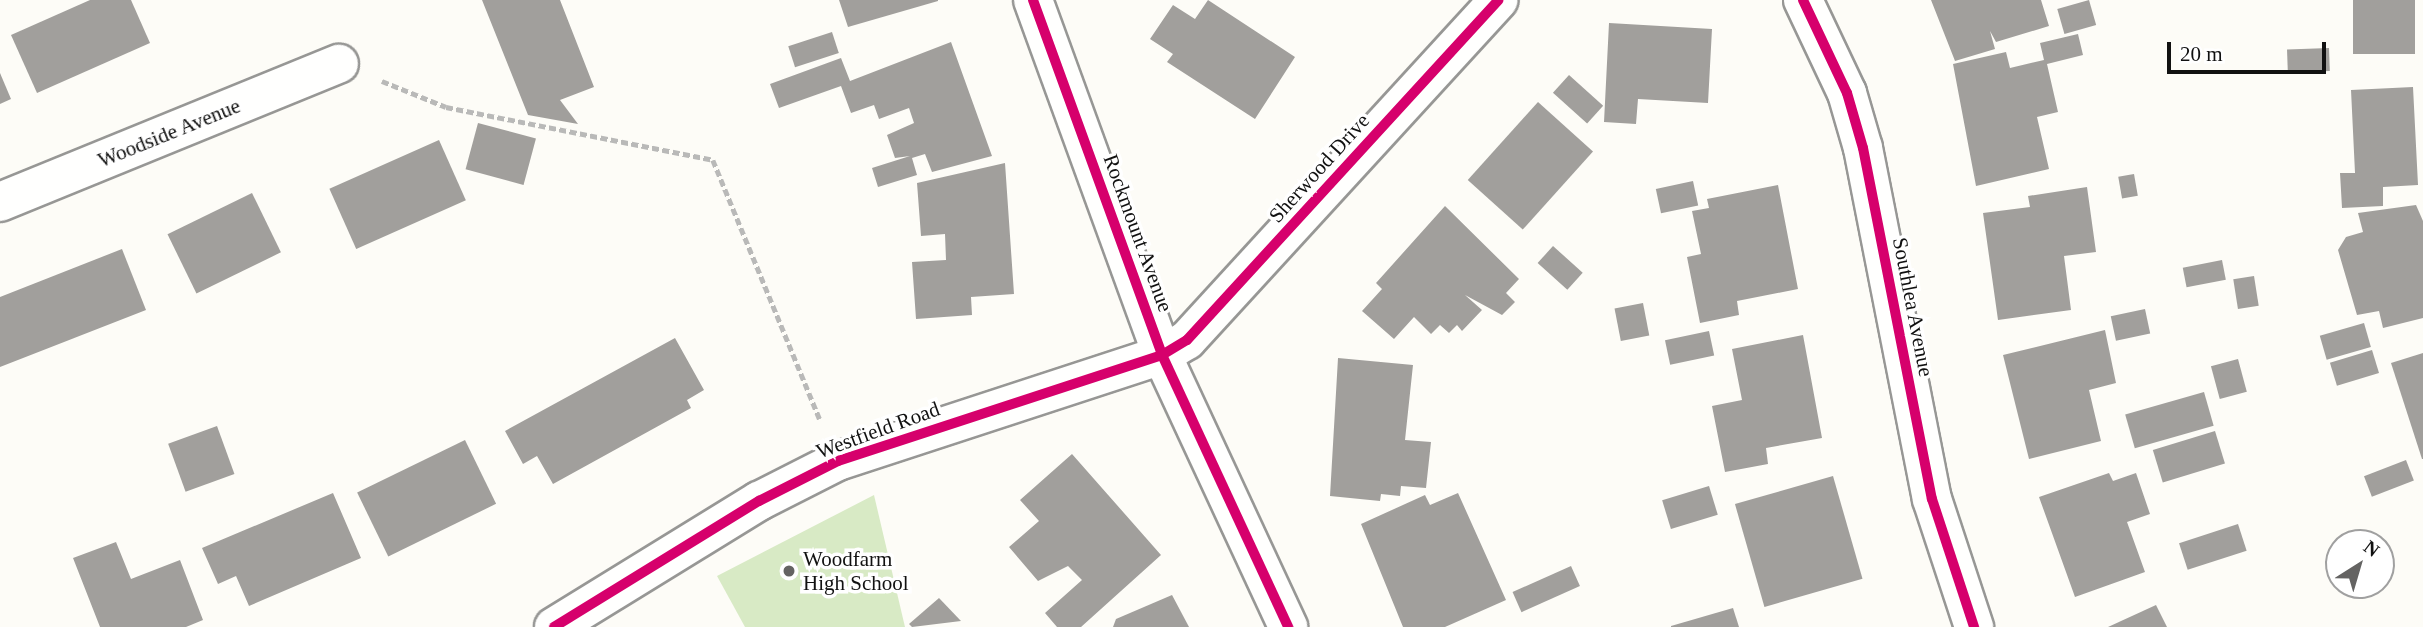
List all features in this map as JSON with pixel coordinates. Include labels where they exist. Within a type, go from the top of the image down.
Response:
[{"type":"street","name":"Rockmount Avenue","points":[[1033,0],[1162,355],[1288,627]]},
{"type":"street","name":"Sherwood Drive","points":[[1162,355],[1187,340],[1499,0]]},
{"type":"street","name":"Southlea Avenue","points":[[1802,0],[1847,93],[1863,148],[1932,499],[1974,627]]},
{"type":"street","name":"Woodside Avenue","points":[[0,202],[339,64]]},
{"type":"street","name":"Westfield Road","points":[[554,627],[759,500],[838,461],[1162,355]]},
{"type":"path","points":[[339,64],[446,107],[713,160],[838,461]]},
{"type":"green space","name":"Woodfarm High School","points":[[874,495],[905,627],[745,627],[717,576]]},
{"type":"building","points":[[90,0],[131,0],[150,43],[37,93],[11,35]]},
{"type":"building","points":[[482,0],[560,0],[594,87],[560,100],[578,124],[528,115]]},
{"type":"building","points":[[839,0],[938,0],[938,1],[848,27]]},
{"type":"building","points":[[1208,0],[1295,57],[1255,119],[1167,62],[1173,54],[1150,39],[1173,5],[1195,19]]},
{"type":"building","points":[[1931,0],[2041,0],[2049,26],[1996,42],[1990,31],[1995,49],[1955,61]]},
{"type":"building","points":[[2089,0],[2096,25],[2064,34],[2057,9]]},
{"type":"building","points":[[2353,0],[2415,0],[2415,54],[2353,54]]},
{"type":"building","points":[[1609,23],[1712,29],[1708,103],[1638,99],[1636,124],[1604,122]]},
{"type":"building","points":[[832,32],[839,53],[795,67],[788,46]]},
{"type":"building","points":[[2078,34],[2083,55],[2047,64],[2058,112],[2037,117],[2049,169],[1976,186],[1953,64],[2006,52],[2010,68],[2044,60],[2040,43]]},
{"type":"building","points":[[951,42],[992,156],[932,172],[925,154],[912,158],[917,175],[878,187],[872,168],[910,156],[895,158],[887,135],[914,123],[909,108],[879,119],[874,105],[851,113],[841,86],[779,108],[770,84],[841,58],[850,81]]},
{"type":"building","points":[[2329,48],[2330,71],[2288,72],[2287,49]]},
{"type":"building","points":[[0,73],[11,99],[0,104]]},
{"type":"building","points":[[1569,75],[1603,106],[1587,124],[1553,93]]},
{"type":"building","points":[[2413,87],[2418,185],[2383,187],[2383,206],[2342,208],[2340,173],[2355,173],[2351,90]]},
{"type":"building","points":[[1538,102],[1593,152],[1523,230],[1468,180]]},
{"type":"building","points":[[478,123],[536,139],[524,185],[466,169]]},
{"type":"building","points":[[439,140],[466,200],[356,249],[329,189]]},
{"type":"building","points":[[1005,163],[1014,294],[971,297],[972,315],[916,319],[912,262],[946,260],[945,234],[921,236],[917,183]]},
{"type":"building","points":[[2134,174],[2138,196],[2122,198],[2118,177]]},
{"type":"building","points":[[1693,181],[1698,205],[1661,213],[1656,189]]},
{"type":"building","points":[[1778,185],[1798,289],[1737,301],[1739,315],[1700,323],[1687,257],[1701,254],[1692,211],[1709,208],[1707,199]]},
{"type":"building","points":[[2087,187],[2096,252],[2064,256],[2071,310],[1998,320],[1983,213],[2030,207],[2028,196]]},
{"type":"building","points":[[252,193],[281,252],[196,294],[168,234]]},
{"type":"building","points":[[2416,205],[2423,221],[2423,318],[2383,328],[2379,311],[2357,315],[2338,250],[2346,237],[2363,232],[2358,213]]},
{"type":"building","points":[[1445,206],[1519,279],[1506,293],[1515,302],[1502,315],[1465,295],[1482,310],[1462,331],[1457,325],[1449,333],[1440,325],[1431,334],[1414,317],[1394,339],[1362,311],[1382,289],[1376,283]]},
{"type":"building","points":[[1553,246],[1583,273],[1567,290],[1538,263]]},
{"type":"building","points":[[122,249],[146,310],[0,367],[0,297]]},
{"type":"building","points":[[2222,260],[2226,280],[2187,287],[2183,268]]},
{"type":"building","points":[[2254,276],[2259,306],[2238,309],[2233,279]]},
{"type":"building","points":[[1643,303],[1649,335],[1621,341],[1615,309]]},
{"type":"building","points":[[2145,309],[2150,333],[2116,341],[2111,316]]},
{"type":"building","points":[[2364,323],[2371,347],[2327,360],[2320,336]]},
{"type":"building","points":[[2105,330],[2116,383],[2089,390],[2101,441],[2029,459],[2003,355]]},
{"type":"building","points":[[1709,331],[1714,355],[1670,365],[1665,340]]},
{"type":"building","points":[[1803,335],[1822,438],[1766,448],[1768,464],[1725,472],[1712,406],[1742,400],[1732,349]]},
{"type":"building","points":[[675,338],[704,390],[687,400],[691,408],[553,484],[537,456],[523,464],[505,431]]},
{"type":"building","points":[[2372,350],[2379,373],[2337,386],[2330,363]]},
{"type":"building","points":[[2423,353],[2423,459],[2422,459],[2391,363]]},
{"type":"building","points":[[1338,358],[1413,365],[1405,440],[1431,442],[1426,488],[1401,486],[1400,496],[1381,494],[1380,501],[1330,496]]},
{"type":"building","points":[[2238,359],[2247,392],[2220,399],[2211,366]]},
{"type":"building","points":[[2204,392],[2214,426],[2135,448],[2125,415]]},
{"type":"building","points":[[217,426],[234,474],[186,492],[168,444]]},
{"type":"building","points":[[2215,431],[2225,464],[2163,483],[2153,450]]},
{"type":"building","points":[[465,440],[496,504],[388,556],[357,493]]},
{"type":"building","points":[[1072,454],[1161,555],[1081,627],[1057,627],[1045,613],[1082,580],[1068,566],[1038,581],[1009,547],[1039,521],[1020,500]]},
{"type":"building","points":[[2406,460],[2414,481],[2372,497],[2364,476]]},
{"type":"building","points":[[2109,473],[2113,481],[2136,473],[2150,514],[2127,522],[2145,572],[2075,597],[2039,497]]},
{"type":"building","points":[[1833,476],[1862,579],[1764,607],[1735,504]]},
{"type":"building","points":[[1709,486],[1718,515],[1671,529],[1662,500]]},
{"type":"building","points":[[333,493],[361,558],[249,606],[236,576],[218,584],[202,548]]},
{"type":"building","points":[[1458,493],[1506,600],[1445,627],[1403,627],[1361,524],[1425,495],[1430,505]]},
{"type":"building","points":[[2238,524],[2247,551],[2188,570],[2179,543]]},
{"type":"building","points":[[116,542],[131,579],[180,560],[203,620],[186,627],[100,627],[73,558]]},
{"type":"building","points":[[1571,566],[1580,586],[1521,612],[1513,592]]},
{"type":"building","points":[[1172,595],[1189,627],[1113,627],[1116,619]]},
{"type":"building","points":[[939,598],[961,621],[912,627],[909,624]]},
{"type":"building","points":[[2156,605],[2167,627],[2108,627]]},
{"type":"building","points":[[1733,608],[1739,627],[1671,627],[1671,626]]},
{"type":"cycle path","points":[[1033,0],[1162,355],[1288,627]]},
{"type":"cycle path","points":[[554,627],[759,501],[838,461],[1162,355],[1187,340],[1499,0]]},
{"type":"cycle path","points":[[1803,0],[1847,93],[1863,148],[1932,499],[1974,627]]},
{"type":"place","name":"Woodfarm High School","points":[[789,571]]}]
